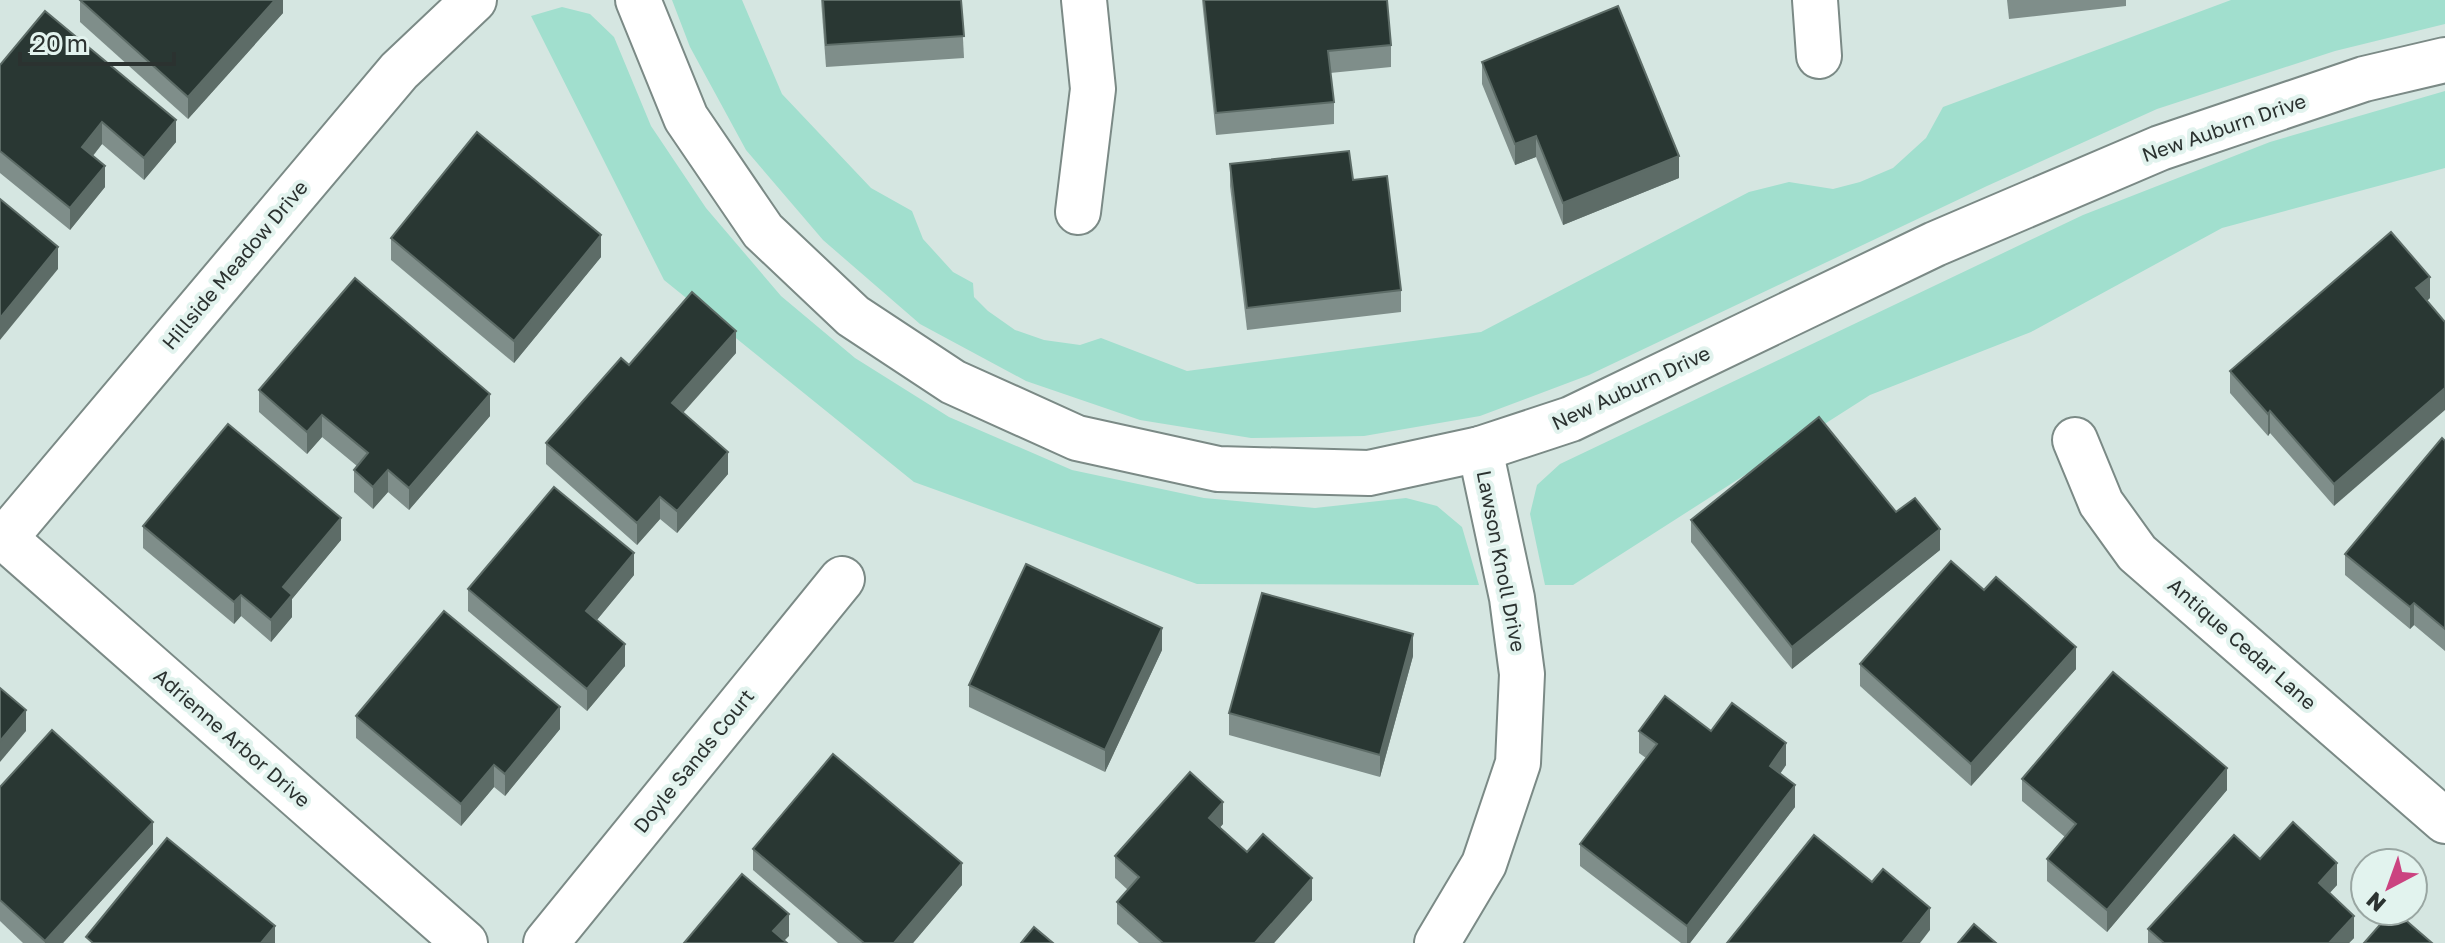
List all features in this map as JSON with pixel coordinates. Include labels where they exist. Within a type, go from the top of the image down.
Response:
[{"type":"street","name":"Hillside Meadow Drive","points":[[3,536],[399,71],[474,0]]},
{"type":"street","name":"New Auburn Drive","points":[[638,0],[686,118],[763,231],[853,316],[953,382],[1077,438],[1218,469],[1369,473],[1480,449],[1571,419],[1935,244],[2160,148],[2364,79],[2445,60]]},
{"type":"street","points":[[1078,212],[1093,89],[1084,0]]},
{"type":"street","points":[[1815,0],[1819,56]]},
{"type":"street","name":"Antique Cedar Lane","points":[[2075,440],[2101,503],[2137,553],[2445,821]]},
{"type":"street","name":"Lawson Knoll Drive","points":[[1451,938],[1484,864],[1518,763],[1522,674],[1512,598],[1480,449]]},
{"type":"street","name":"Adrienne Arbor Drive","points":[[3,536],[465,943]]},
{"type":"street","name":"Doyle Sands Court","points":[[546,943],[842,579]]},
{"type":"green space","points":[[672,0],[742,0],[782,94],[871,188],[912,211],[923,239],[953,272],[973,283],[974,297],[988,311],[1015,330],[1044,340],[1080,345],[1101,338],[1187,371],[1481,332],[1749,192],[1789,182],[1833,189],[1860,182],[1893,168],[1926,138],[1943,107],[2231,0],[2445,0],[2445,24],[2335,51],[2157,109],[1589,375],[1480,416],[1364,436],[1251,438],[1140,420],[1026,381],[920,324],[823,240],[746,150],[690,47]]},
{"type":"green space","points":[[562,7],[590,14],[614,37],[651,126],[706,208],[781,296],[855,358],[949,417],[1072,470],[1204,498],[1315,508],[1406,498],[1437,506],[1462,527],[1479,585],[1197,584],[914,482],[664,280],[531,16]]},
{"type":"green space","points":[[2445,91],[2445,168],[2222,228],[2031,332],[1870,395],[1573,585],[1545,585],[1530,514],[1537,485],[1560,464],[2083,215],[2270,142]]},
{"type":"building","points":[[80,0],[275,0],[188,97]]},
{"type":"building","points":[[823,0],[961,0],[964,36],[826,45]]},
{"type":"building","points":[[1204,0],[1387,0],[1391,45],[1328,51],[1334,102],[1216,113]]},
{"type":"building","points":[[1618,6],[1679,156],[1563,203],[1536,136],[1515,144],[1482,62]]},
{"type":"building","points":[[45,11],[176,120],[144,158],[102,122],[82,147],[105,166],[70,208],[0,151],[0,65]]},
{"type":"building","points":[[477,132],[601,235],[514,341],[391,238]]},
{"type":"building","points":[[1349,151],[1353,180],[1387,176],[1401,290],[1247,308],[1230,164]]},
{"type":"building","points":[[0,199],[58,247],[0,318]]},
{"type":"building","points":[[2391,232],[2430,277],[2416,288],[2445,322],[2445,388],[2334,484],[2230,371]]},
{"type":"building","points":[[355,278],[490,394],[409,488],[388,470],[373,487],[354,470],[368,453],[322,415],[307,432],[259,390]]},
{"type":"building","points":[[692,292],[736,331],[672,403],[728,452],[677,511],[660,497],[637,523],[546,443],[621,358],[629,365]]},
{"type":"building","points":[[1819,417],[1896,512],[1915,498],[1940,529],[1792,647],[1691,520]]},
{"type":"building","points":[[228,424],[341,518],[283,587],[292,595],[271,620],[241,595],[234,602],[143,526]]},
{"type":"building","points":[[2442,438],[2445,441],[2445,629],[2414,603],[2410,607],[2345,554]]},
{"type":"building","points":[[554,487],[634,553],[586,611],[625,644],[587,689],[468,589]]},
{"type":"building","points":[[1951,561],[1984,590],[1996,577],[2076,647],[1971,764],[1860,664]]},
{"type":"building","points":[[1026,564],[1162,628],[1105,750],[969,685]]},
{"type":"building","points":[[1262,593],[1413,634],[1380,755],[1229,713]]},
{"type":"building","points":[[444,611],[560,707],[505,774],[494,765],[461,804],[356,716]]},
{"type":"building","points":[[2113,672],[2227,768],[2107,910],[2047,859],[2076,824],[2022,779]]},
{"type":"building","points":[[0,688],[26,710],[0,741]]},
{"type":"building","points":[[1665,696],[1711,731],[1732,703],[1786,743],[1770,766],[1795,785],[1687,926],[1580,844],[1657,744],[1639,731]]},
{"type":"building","points":[[52,730],[153,822],[45,941],[0,900],[0,787]]},
{"type":"building","points":[[833,754],[962,863],[894,943],[864,943],[753,849]]},
{"type":"building","points":[[1190,772],[1223,802],[1209,818],[1247,852],[1263,834],[1312,878],[1255,943],[1163,943],[1117,902],[1139,877],[1115,856]]},
{"type":"building","points":[[2293,822],[2337,863],[2319,883],[2349,911],[2349,921],[2329,943],[2164,943],[2148,929],[2234,835],[2260,859]]},
{"type":"building","points":[[1814,835],[1872,882],[1883,869],[1930,908],[1902,943],[1727,943]]},
{"type":"building","points":[[167,838],[275,926],[261,943],[93,943],[86,937]]},
{"type":"building","points":[[742,874],[789,914],[773,931],[787,943],[684,943]]},
{"type":"building","points":[[1974,924],[1996,943],[1958,943]]},
{"type":"building","points":[[1034,927],[1053,943],[1021,943]]},
{"type":"building","points":[[2378,927],[2414,927],[2432,943],[2364,943]]}]
